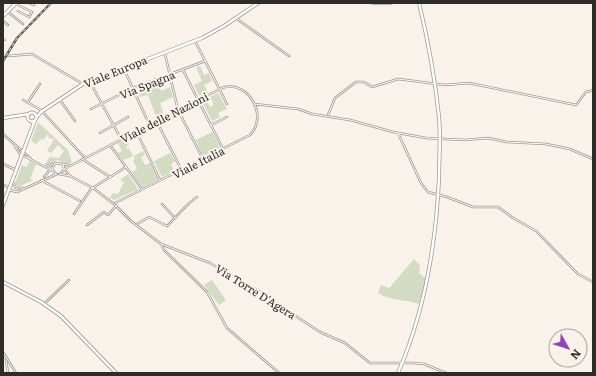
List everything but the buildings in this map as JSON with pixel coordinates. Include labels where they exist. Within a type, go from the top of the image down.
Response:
[{"type":"main road","points":[[3,16],[15,3]]},
{"type":"main road","name":"Viale Europa","points":[[36,119],[42,112],[83,84],[195,40],[220,28],[258,3]]},
{"type":"main road","points":[[373,3],[391,3]]},
{"type":"main road","points":[[398,373],[413,333],[430,267],[438,195],[440,139],[439,117],[420,3]]},
{"type":"main road","name":"Viale Europa","points":[[3,118],[42,112]]},
{"type":"main road","points":[[3,205],[36,119],[33,113]]},
{"type":"main road","points":[[29,114],[29,120],[33,127]]},
{"type":"main road","points":[[22,116],[29,120],[36,119]]},
{"type":"main road","points":[[3,282],[44,304],[66,320],[116,373]]},
{"type":"street","points":[[15,3],[32,12],[28,17],[18,11]]},
{"type":"street","points":[[29,3],[34,5]]},
{"type":"street","points":[[8,11],[23,24]]},
{"type":"street","points":[[236,18],[289,56]]},
{"type":"street","points":[[3,21],[8,25]]},
{"type":"street","points":[[195,40],[227,104]]},
{"type":"street","points":[[165,51],[178,110],[203,159]]},
{"type":"street","points":[[8,56],[32,54],[77,79],[83,84]]},
{"type":"street","name":"Via Spagna","points":[[91,109],[133,88],[205,61]]},
{"type":"street","points":[[123,67],[150,125]]},
{"type":"street","points":[[183,69],[223,149]]},
{"type":"street","points":[[327,116],[335,98],[356,82],[364,82],[372,87],[398,79],[445,85],[469,83],[576,105],[586,92],[593,90]]},
{"type":"street","points":[[89,81],[122,139]]},
{"type":"street","points":[[28,102],[40,84]]},
{"type":"street","name":"Viale delle Nazioni","points":[[64,169],[220,89],[229,86],[241,89],[249,96],[253,104]]},
{"type":"street","points":[[60,99],[75,121]]},
{"type":"street","points":[[23,100],[42,112],[84,158]]},
{"type":"street","points":[[253,104],[298,109],[312,114],[350,120],[398,133],[440,139],[488,138],[507,142],[546,144],[570,149],[593,159]]},
{"type":"street","name":"Viale Italia","points":[[87,225],[104,212],[108,215],[115,204],[248,137],[254,130],[258,119],[253,104]]},
{"type":"street","points":[[100,133],[128,117]]},
{"type":"street","points":[[210,125],[227,117]]},
{"type":"street","points":[[157,121],[182,170]]},
{"type":"street","points":[[136,132],[160,181]]},
{"type":"street","points":[[398,133],[424,189],[428,192],[473,207],[498,207],[513,218],[536,231],[578,274],[593,282]]},
{"type":"street","points":[[3,134],[23,154],[56,174]]},
{"type":"street","points":[[110,145],[142,190]]},
{"type":"street","points":[[15,146],[32,160]]},
{"type":"street","points":[[82,159],[110,177]]},
{"type":"street","points":[[44,166],[53,165],[57,162],[72,165]]},
{"type":"street","points":[[3,164],[17,170]]},
{"type":"street","points":[[63,164],[64,169],[70,176]]},
{"type":"street","points":[[41,180],[53,165]]},
{"type":"street","points":[[53,165],[53,172]]},
{"type":"street","points":[[74,214],[81,201],[93,188],[126,167]]},
{"type":"street","points":[[59,174],[64,169]]},
{"type":"street","points":[[3,185],[17,192],[56,174],[70,176]]},
{"type":"street","name":"Via Torre D'Agera","points":[[70,176],[93,188],[115,204],[161,244],[210,263],[264,294],[320,332],[345,343],[370,363],[403,362],[424,364],[446,373]]},
{"type":"street","points":[[41,180],[81,201]]},
{"type":"street","points":[[12,182],[16,188]]},
{"type":"street","points":[[9,189],[23,188]]},
{"type":"street","points":[[137,224],[143,219],[149,217],[165,227],[197,197]]},
{"type":"street","points":[[162,204],[176,218]]},
{"type":"street","points":[[161,244],[164,250],[207,292],[227,328],[280,373]]},
{"type":"street","points":[[44,304],[69,280]]},
{"type":"street","points":[[3,352],[16,373]]},
{"type":"street","points":[[6,358],[8,373]]},
{"type":"green space","points":[[200,66],[204,75],[209,73],[212,81],[204,85],[208,93],[200,97],[194,85],[202,81],[196,67]]},
{"type":"green space","points":[[157,81],[161,91],[170,87],[173,97],[160,103],[164,115],[157,119],[148,95],[140,97],[136,89]]},
{"type":"green space","points":[[218,93],[227,109],[218,113],[220,117],[212,121],[202,101],[206,99],[210,107],[214,105],[210,97]]},
{"type":"green space","points":[[38,122],[68,150],[72,162],[67,164],[57,160],[49,165],[45,164],[50,157],[59,158],[64,151],[58,145],[51,153],[47,151],[54,139],[48,138],[49,136],[47,135],[43,140],[41,139],[36,144],[31,141]]},
{"type":"green space","points":[[212,132],[220,148],[203,156],[196,140]]},
{"type":"green space","points":[[127,139],[129,145],[126,147],[127,149],[129,148],[133,156],[124,160],[118,153],[122,151],[118,143]]},
{"type":"green space","points":[[143,151],[145,155],[141,157],[145,165],[150,163],[158,179],[143,187],[132,172],[137,169],[133,161],[135,159],[134,156]]},
{"type":"green space","points":[[170,153],[175,161],[171,164],[174,171],[162,177],[154,161]]},
{"type":"green space","points":[[29,161],[36,164],[30,179],[34,180],[18,187],[15,183],[22,165],[27,167]]},
{"type":"green space","points":[[128,174],[138,189],[114,200],[110,197],[113,193],[118,194],[124,182],[120,180]]},
{"type":"green space","points":[[414,259],[420,265],[419,273],[426,279],[419,304],[393,299],[378,293],[381,285],[389,288]]},
{"type":"green space","points":[[212,280],[226,300],[219,305],[204,285]]},
{"type":"railway","points":[[3,61],[17,38],[51,3]]}]
